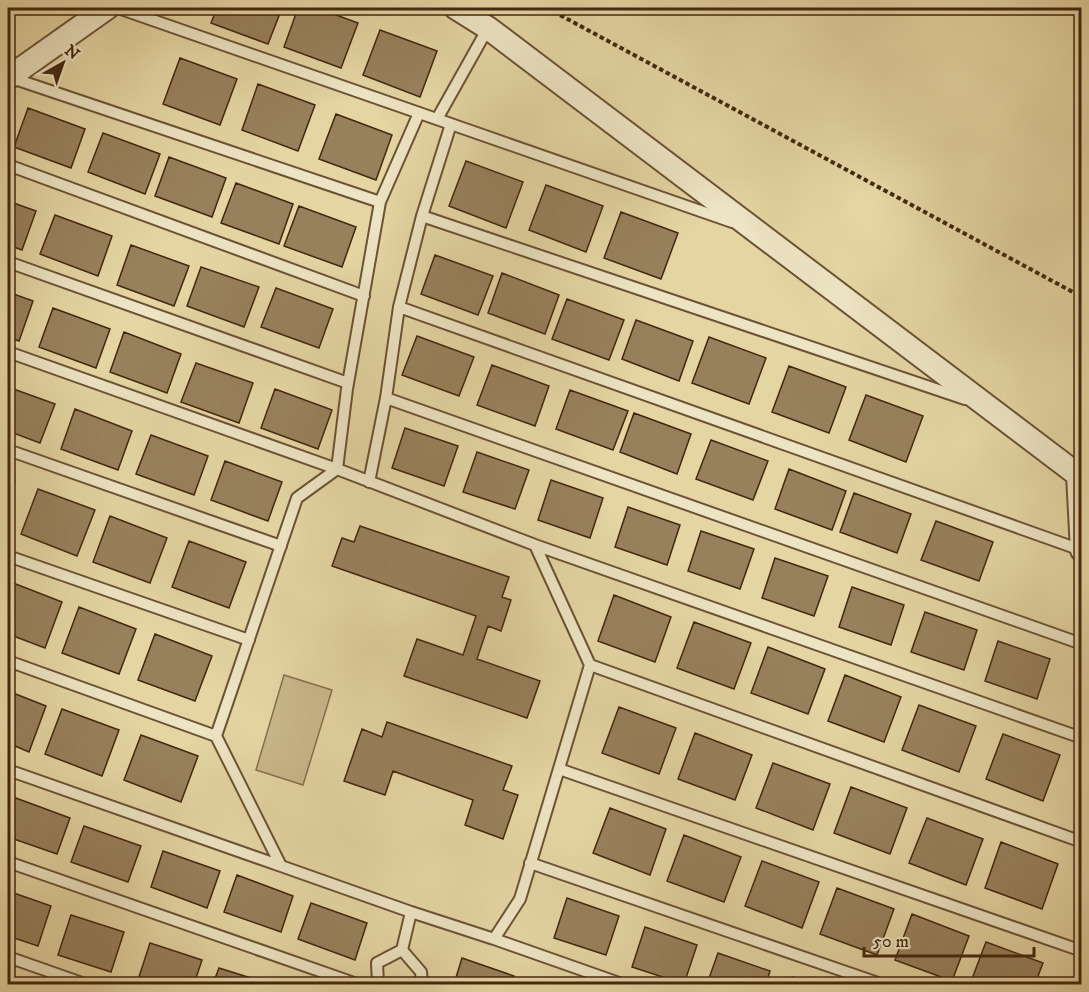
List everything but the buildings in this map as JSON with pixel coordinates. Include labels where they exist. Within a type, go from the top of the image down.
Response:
[{"type":"street","points":[[8,78],[107,8]]},
{"type":"street","points":[[456,8],[488,28],[1078,475],[1082,550]]},
{"type":"lane","points":[[118,8],[757,231]]},
{"type":"lane","points":[[437,119],[488,28]]},
{"type":"lane","points":[[8,78],[380,202]]},
{"type":"lane","points":[[216,736],[297,498],[337,469],[348,383],[380,202],[419,113]]},
{"type":"lane","points":[[369,482],[386,398],[399,307],[422,216],[451,124]]},
{"type":"lane","points":[[8,165],[364,296]]},
{"type":"lane","points":[[422,216],[989,407]]},
{"type":"lane","points":[[8,262],[348,383]]},
{"type":"lane","points":[[399,307],[1082,550]]},
{"type":"lane","points":[[8,352],[337,469],[535,545],[1082,738]]},
{"type":"lane","points":[[386,398],[1082,644]]},
{"type":"lane","points":[[8,450],[281,546]]},
{"type":"lane","points":[[494,939],[520,899],[590,665],[535,545]]},
{"type":"lane","points":[[8,556],[249,640]]},
{"type":"lane","points":[[8,661],[216,736],[281,866]]},
{"type":"lane","points":[[590,665],[1082,842]]},
{"type":"lane","points":[[559,769],[1082,951]]},
{"type":"lane","points":[[8,770],[621,984]]},
{"type":"lane","points":[[8,862],[357,984]]},
{"type":"lane","points":[[530,863],[881,984]]},
{"type":"lane","points":[[378,984],[378,963],[402,950],[411,912]]},
{"type":"lane","points":[[402,950],[421,972],[422,984]]},
{"type":"lane","points":[[8,957],[85,984]]},
{"type":"path","points":[[547,8],[1082,297]]},
{"type":"shaded area","points":[[284,675],[332,690],[303,785],[256,770]]}]
